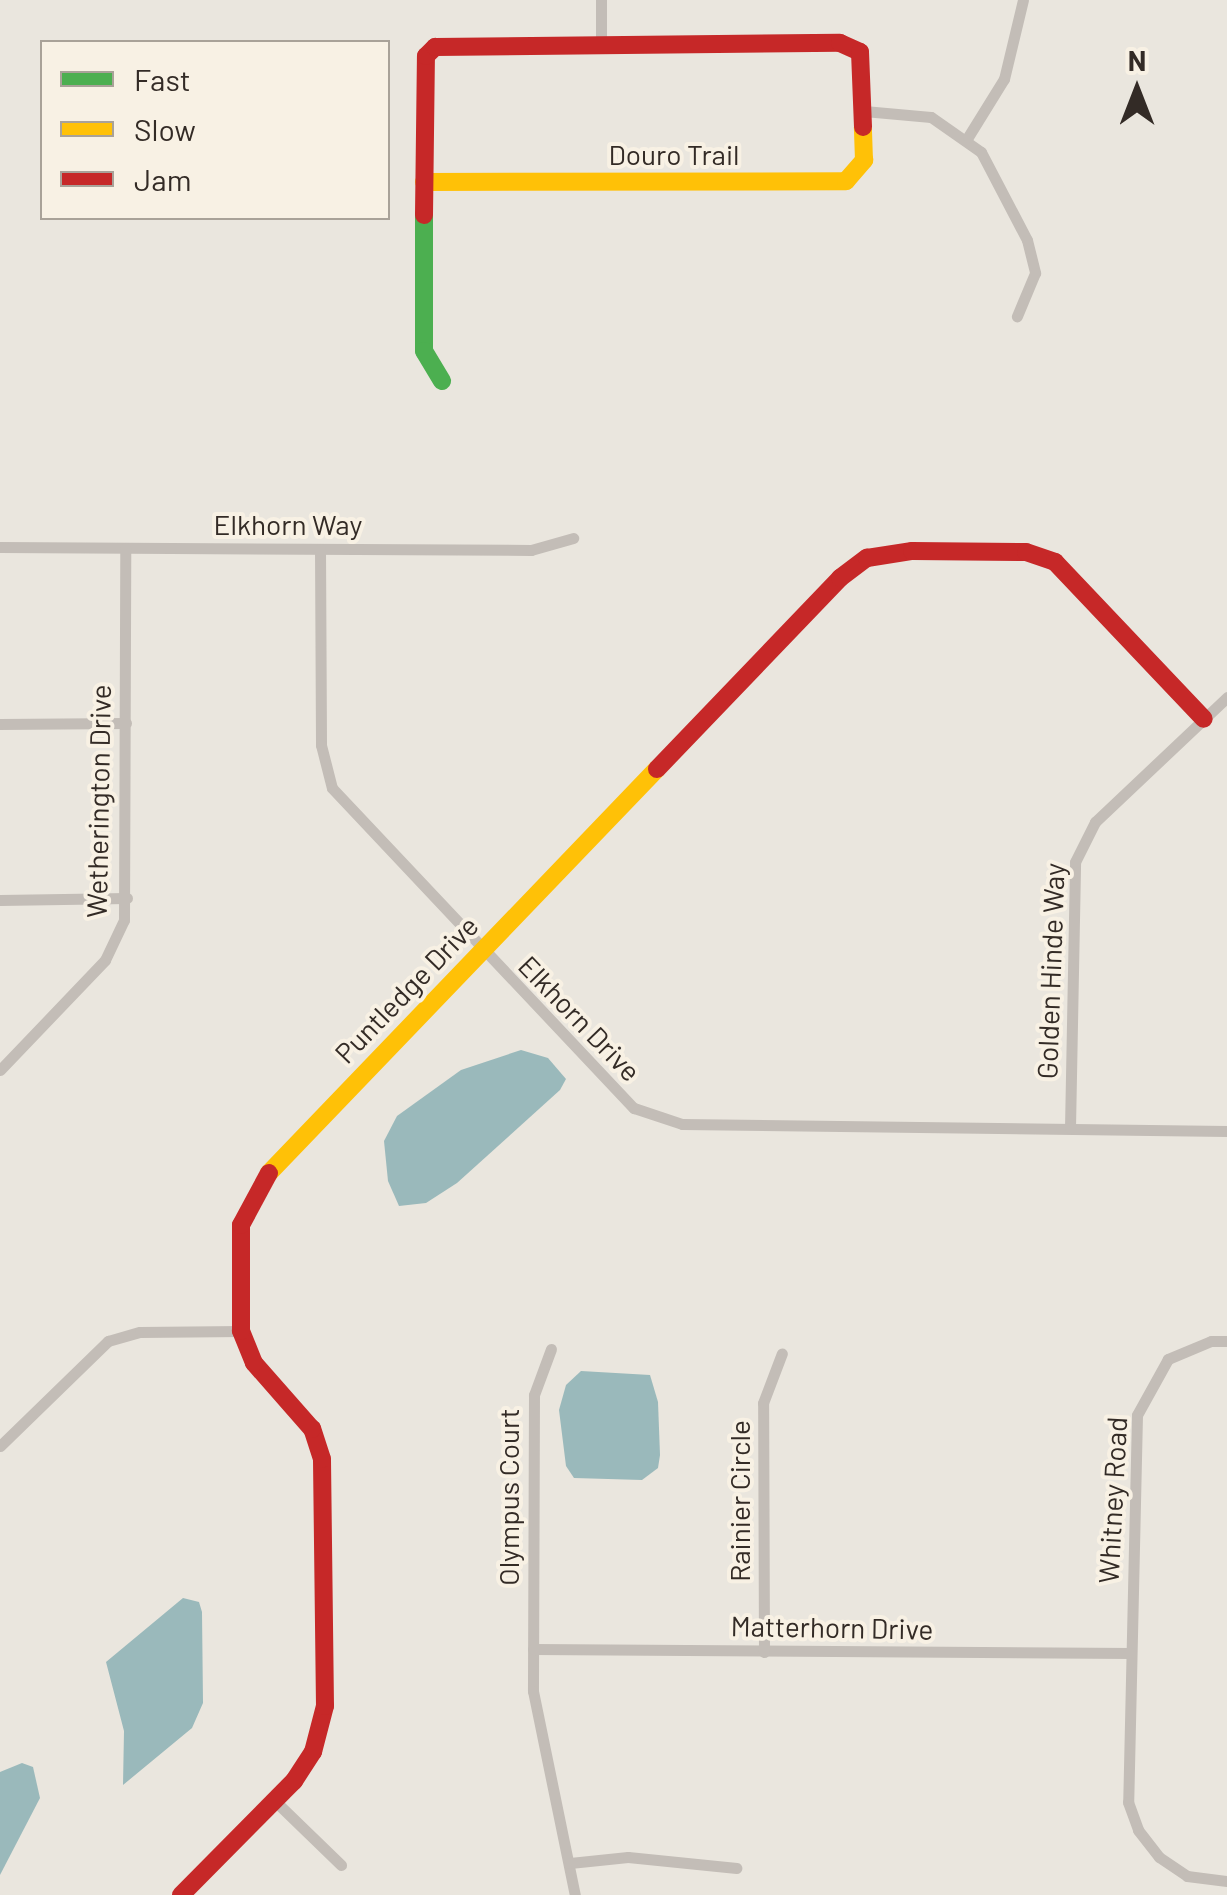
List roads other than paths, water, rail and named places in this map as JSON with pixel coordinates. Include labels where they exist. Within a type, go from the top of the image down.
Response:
[{"type":"street","points":[[442,381],[424,351],[426,56],[435,47],[602,45],[601,0]]},
{"type":"street","points":[[968,137],[1004,79],[1023,0]]},
{"type":"street","name":"Douro Trail","points":[[424,182],[846,181],[864,160],[862,60],[848,43],[602,45]]},
{"type":"street","points":[[864,111],[931,118],[968,137],[1027,240],[1035,273],[1017,316]]},
{"type":"street","name":"Elkhorn Way","points":[[0,547],[531,550],[573,538]]},
{"type":"street","name":"Wetherington Drive","points":[[0,1070],[105,960],[121,932],[127,898],[125,548]]},
{"type":"street","name":"Elkhorn Drive","points":[[320,549],[326,772],[341,800],[615,1093],[662,1120],[1227,1131]]},
{"type":"street","name":"Puntledge Drive","points":[[181,1895],[275,1801],[312,1752],[325,1706],[323,1469],[312,1430],[254,1363],[241,1331],[241,1225],[251,1196],[481,950],[840,578],[867,558],[912,550],[1026,552],[1055,562],[1204,719]]},
{"type":"street","name":"Golden Hinde Way","points":[[1070,1128],[1074,862],[1096,822],[1227,698]]},
{"type":"street","points":[[0,724],[126,722]]},
{"type":"street","points":[[0,900],[127,898]]},
{"type":"street","points":[[0,1446],[108,1342],[140,1332],[241,1331]]},
{"type":"street","name":"Whitney Road","points":[[1227,1341],[1211,1340],[1168,1360],[1136,1414],[1130,1815],[1149,1848],[1172,1866],[1187,1876],[1227,1881]]},
{"type":"street","name":"Olympus Court","points":[[551,1349],[534,1395],[533,1691],[575,1895]]},
{"type":"street","name":"Rainier Circle","points":[[764,1652],[763,1403],[782,1354]]},
{"type":"street","name":"Matterhorn Drive","points":[[533,1649],[1131,1653]]},
{"type":"street","points":[[275,1801],[341,1865]]},
{"type":"street","points":[[570,1863],[628,1857],[736,1868]]},
{"type":"water","points":[[521,1050],[548,1058],[566,1079],[560,1090],[457,1183],[426,1203],[399,1206],[388,1181],[384,1141],[397,1116],[461,1070]]},
{"type":"water","points":[[581,1371],[650,1375],[658,1402],[660,1455],[658,1468],[642,1480],[574,1478],[566,1466],[559,1410],[566,1385]]},
{"type":"water","points":[[183,1598],[199,1602],[202,1612],[203,1703],[192,1728],[123,1785],[124,1731],[106,1662]]},
{"type":"water","points":[[22,1763],[33,1767],[40,1798],[0,1875],[0,1772]]}]
